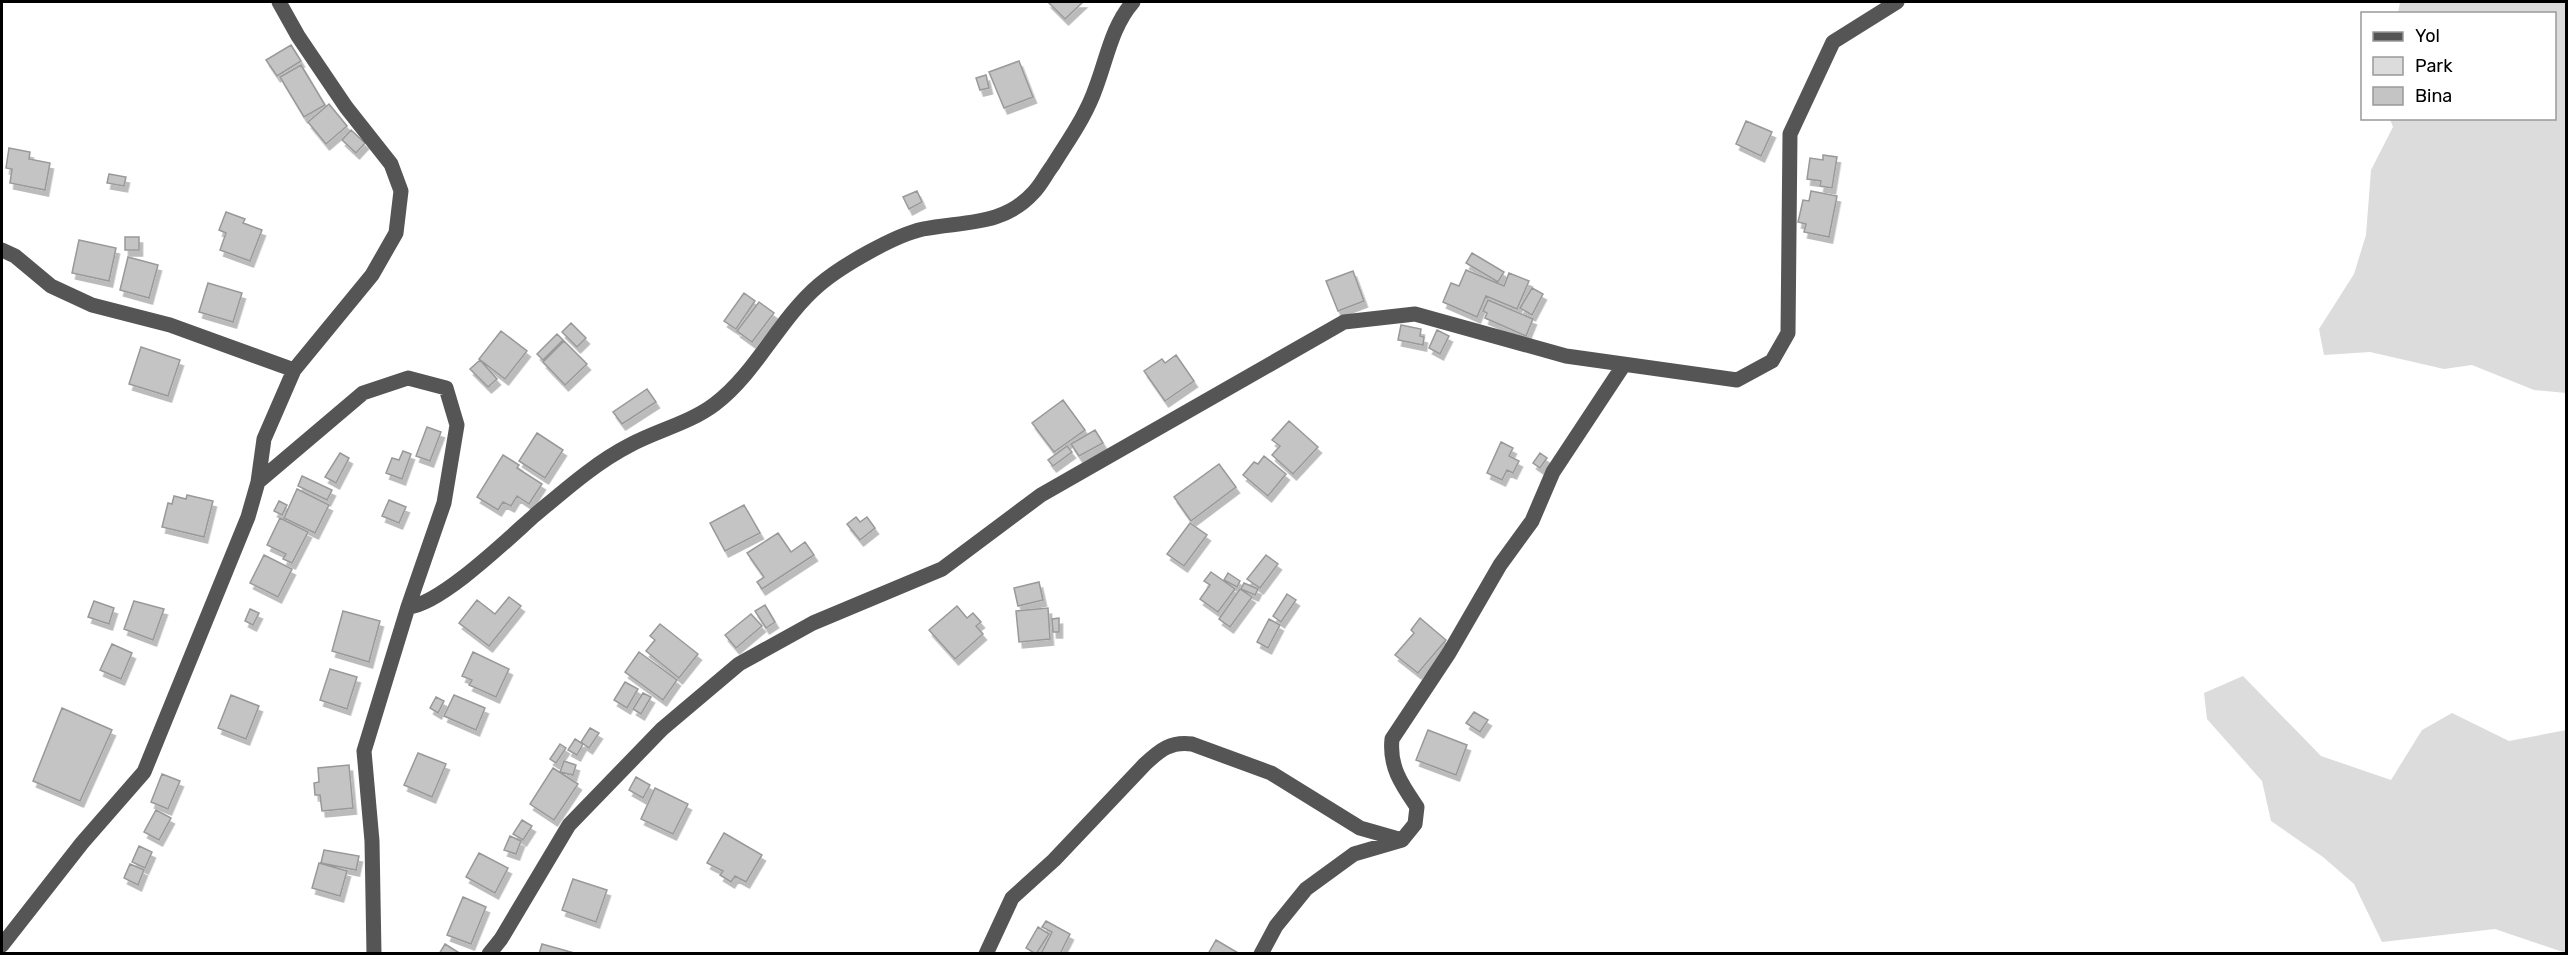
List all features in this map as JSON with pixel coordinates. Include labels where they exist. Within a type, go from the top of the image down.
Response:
[{"type":"street","points":[[2,945],[82,843],[144,772],[249,517],[258,482],[264,439],[294,370],[372,275],[396,233],[401,191],[390,164],[345,107],[298,36],[279,2]]},
{"type":"street","points":[[408,607],[428,602],[472,570],[577,480],[604,460],[630,445],[695,417],[714,405],[732,389],[805,299],[822,283],[911,232],[997,218],[1023,203],[1035,192],[1084,117],[1117,26],[1133,2]]},
{"type":"street","points":[[489,954],[501,939],[569,825],[662,729],[739,664],[813,623],[942,569],[1041,495],[1344,322],[1415,314],[1566,356],[1623,366],[1737,380],[1772,361],[1788,333],[1790,134],[1833,42],[1897,2]]},
{"type":"street","points":[[2,249],[15,256],[51,286],[92,305],[170,325],[294,370]]},
{"type":"street","points":[[1261,954],[1276,926],[1306,889],[1354,854],[1402,840],[1415,824],[1417,807],[1399,780],[1390,756],[1392,739],[1449,653],[1500,565],[1532,521],[1553,472],[1623,366]]},
{"type":"street","points":[[258,482],[363,393],[408,378],[446,388],[457,425],[446,492],[364,751],[372,841],[374,954]]},
{"type":"street","points":[[986,954],[1012,898],[1054,860],[1160,750],[1179,742],[1192,744],[1271,773],[1360,828],[1402,840]]},
{"type":"green space","points":[[2400,2],[2566,2],[2566,393],[2534,390],[2472,365],[2444,369],[2370,352],[2324,355],[2319,329],[2354,274],[2366,235],[2371,170],[2393,127],[2390,120],[2556,120],[2556,12],[2398,12]]},
{"type":"green space","points":[[2243,676],[2321,756],[2391,780],[2422,730],[2452,713],[2509,741],[2566,730],[2566,953],[2495,929],[2382,942],[2354,884],[2323,857],[2271,821],[2262,781],[2207,719],[2204,693]]},
{"type":"building","points":[[1048,2],[1083,2],[1065,19]]},
{"type":"building","points":[[291,45],[301,61],[277,76],[266,60]]},
{"type":"building","points":[[1019,61],[1033,97],[1004,108],[989,72]]},
{"type":"building","points":[[301,65],[325,105],[304,117],[280,77]]},
{"type":"building","points":[[986,75],[989,88],[980,90],[976,78]]},
{"type":"building","points":[[329,104],[347,126],[326,144],[308,122]]},
{"type":"building","points":[[1746,121],[1772,132],[1761,156],[1736,144]]},
{"type":"building","points":[[351,130],[365,143],[356,153],[342,140]]},
{"type":"building","points":[[9,148],[30,152],[29,159],[50,163],[45,190],[10,183],[12,169],[6,168]]},
{"type":"building","points":[[1823,155],[1837,157],[1832,188],[1820,186],[1821,181],[1807,179],[1810,158],[1823,160]]},
{"type":"building","points":[[109,174],[126,177],[124,186],[107,183]]},
{"type":"building","points":[[917,191],[922,202],[909,209],[903,197]]},
{"type":"building","points":[[1811,191],[1837,196],[1829,237],[1804,232],[1806,224],[1798,222],[1803,200],[1809,201]]},
{"type":"building","points":[[226,212],[245,219],[243,223],[262,230],[250,261],[220,250],[226,233],[219,230]]},
{"type":"building","points":[[125,237],[139,237],[139,250],[125,250]]},
{"type":"building","points":[[79,240],[116,248],[109,281],[72,273]]},
{"type":"building","points":[[1472,253],[1504,272],[1498,282],[1466,263]]},
{"type":"building","points":[[128,257],[158,265],[149,298],[120,290]]},
{"type":"building","points":[[1466,270],[1504,286],[1509,273],[1529,281],[1517,309],[1486,296],[1477,317],[1443,302],[1451,283],[1459,286]]},
{"type":"building","points":[[1353,271],[1364,301],[1338,311],[1326,281]]},
{"type":"building","points":[[208,283],[242,293],[233,322],[199,312]]},
{"type":"building","points":[[1532,288],[1543,294],[1532,315],[1520,308]]},
{"type":"building","points":[[744,293],[755,301],[736,329],[724,321]]},
{"type":"building","points":[[1488,300],[1533,319],[1526,336],[1485,318],[1487,313],[1483,311]]},
{"type":"building","points":[[759,302],[774,313],[752,342],[737,331]]},
{"type":"building","points":[[571,323],[586,338],[577,347],[562,332]]},
{"type":"building","points":[[1401,325],[1421,329],[1420,336],[1424,337],[1423,345],[1398,340]]},
{"type":"building","points":[[1437,330],[1449,336],[1440,354],[1429,348]]},
{"type":"building","points":[[501,331],[527,351],[505,379],[479,359]]},
{"type":"building","points":[[557,334],[563,340],[543,360],[537,354]]},
{"type":"building","points":[[564,341],[587,364],[565,385],[543,362]]},
{"type":"building","points":[[141,347],[180,360],[168,396],[129,384]]},
{"type":"building","points":[[1176,355],[1194,381],[1165,401],[1144,371],[1162,359],[1165,363]]},
{"type":"building","points":[[480,360],[497,379],[488,387],[470,369]]},
{"type":"building","points":[[647,389],[656,402],[622,424],[613,412]]},
{"type":"building","points":[[1063,400],[1085,430],[1054,452],[1032,423]]},
{"type":"building","points":[[1289,421],[1318,447],[1293,474],[1272,455],[1280,446],[1272,440]]},
{"type":"building","points":[[427,427],[441,432],[430,461],[416,456]]},
{"type":"building","points":[[1095,430],[1103,443],[1079,456],[1071,444]]},
{"type":"building","points":[[537,433],[563,450],[545,478],[519,461]]},
{"type":"building","points":[[1501,442],[1513,448],[1509,456],[1519,461],[1513,473],[1507,470],[1502,480],[1487,473]]},
{"type":"building","points":[[1067,446],[1072,452],[1053,466],[1048,460]]},
{"type":"building","points":[[403,451],[411,454],[402,479],[386,473],[392,458],[399,460]]},
{"type":"building","points":[[340,453],[349,458],[336,483],[325,477]]},
{"type":"building","points":[[1540,453],[1547,458],[1540,468],[1533,463]]},
{"type":"building","points":[[503,455],[519,465],[517,468],[542,484],[529,504],[517,496],[511,506],[503,502],[498,510],[477,497]]},
{"type":"building","points":[[1264,456],[1286,474],[1268,496],[1243,475],[1254,462],[1258,464]]},
{"type":"building","points":[[1219,464],[1236,487],[1191,521],[1174,497]]},
{"type":"building","points":[[302,476],[332,490],[327,500],[298,486]]},
{"type":"building","points":[[297,489],[329,505],[315,533],[284,518]]},
{"type":"building","points":[[187,495],[213,501],[204,537],[162,527],[168,503],[172,504],[174,496],[186,499]]},
{"type":"building","points":[[389,500],[406,507],[399,523],[382,516]]},
{"type":"building","points":[[279,501],[287,505],[282,515],[274,511]]},
{"type":"building","points":[[744,505],[760,533],[725,551],[710,523]]},
{"type":"building","points":[[856,517],[860,522],[867,517],[875,528],[860,540],[847,524]]},
{"type":"building","points":[[280,518],[308,532],[292,563],[283,559],[286,554],[267,545]]},
{"type":"building","points":[[1190,523],[1207,535],[1184,566],[1167,554]]},
{"type":"building","points":[[778,533],[791,552],[805,542],[814,555],[762,589],[757,582],[764,577],[747,553]]},
{"type":"building","points":[[264,555],[292,569],[278,597],[250,583]]},
{"type":"building","points":[[1266,555],[1278,564],[1260,588],[1247,579]]},
{"type":"building","points":[[1211,572],[1235,589],[1218,612],[1200,599],[1210,585],[1204,581]]},
{"type":"building","points":[[1228,573],[1240,581],[1237,587],[1224,580]]},
{"type":"building","points":[[1039,582],[1043,600],[1018,606],[1014,588]]},
{"type":"building","points":[[1244,583],[1258,589],[1255,595],[1241,589]]},
{"type":"building","points":[[1240,589],[1252,597],[1230,627],[1219,619]]},
{"type":"building","points":[[1287,594],[1296,600],[1281,622],[1273,616]]},
{"type":"building","points":[[509,597],[521,606],[489,646],[459,623],[477,600],[495,614]]},
{"type":"building","points":[[94,601],[114,608],[109,624],[88,617]]},
{"type":"building","points":[[134,601],[164,609],[153,640],[124,629]]},
{"type":"building","points":[[765,605],[775,622],[766,628],[755,611]]},
{"type":"building","points":[[957,606],[967,618],[973,613],[981,622],[976,626],[983,634],[955,659],[929,630]]},
{"type":"building","points":[[1048,608],[1050,639],[1019,642],[1016,611]]},
{"type":"building","points":[[250,609],[259,613],[253,625],[245,621]]},
{"type":"building","points":[[343,611],[380,621],[369,662],[332,651]]},
{"type":"building","points":[[751,614],[762,626],[736,648],[725,635]]},
{"type":"building","points":[[1059,618],[1059,632],[1053,632],[1052,619]]},
{"type":"building","points":[[1420,618],[1446,640],[1418,673],[1395,655],[1414,633],[1411,630]]},
{"type":"building","points":[[1269,619],[1280,625],[1268,648],[1257,642]]},
{"type":"building","points":[[660,624],[698,654],[679,678],[646,651],[655,640],[650,636]]},
{"type":"building","points":[[112,644],[132,653],[121,679],[100,670]]},
{"type":"building","points":[[473,652],[509,669],[496,697],[469,685],[472,680],[462,676]]},
{"type":"building","points":[[639,652],[677,680],[663,700],[625,672]]},
{"type":"building","points":[[330,669],[357,677],[347,709],[320,700]]},
{"type":"building","points":[[625,682],[638,689],[627,708],[614,700]]},
{"type":"building","points":[[643,693],[651,697],[641,714],[633,709]]},
{"type":"building","points":[[231,695],[259,706],[246,739],[218,728]]},
{"type":"building","points":[[454,695],[485,708],[476,730],[444,716]]},
{"type":"building","points":[[436,697],[444,701],[438,713],[430,708]]},
{"type":"building","points":[[62,708],[112,730],[80,801],[33,781]]},
{"type":"building","points":[[1474,712],[1488,720],[1480,732],[1466,723]]},
{"type":"building","points":[[590,728],[599,733],[589,748],[581,742]]},
{"type":"building","points":[[1428,730],[1467,745],[1456,775],[1416,760]]},
{"type":"building","points":[[575,739],[583,744],[577,755],[568,750]]},
{"type":"building","points":[[560,744],[566,748],[556,763],[550,759]]},
{"type":"building","points":[[418,753],[446,764],[432,797],[404,785]]},
{"type":"building","points":[[564,761],[576,765],[573,775],[560,772]]},
{"type":"building","points":[[349,765],[353,808],[322,811],[320,795],[315,795],[314,783],[319,782],[318,768]]},
{"type":"building","points":[[553,768],[578,784],[554,820],[530,804]]},
{"type":"building","points":[[162,774],[180,781],[168,809],[151,802]]},
{"type":"building","points":[[636,777],[650,785],[643,798],[629,790]]},
{"type":"building","points":[[655,788],[688,804],[673,834],[641,819]]},
{"type":"building","points":[[156,810],[171,818],[159,840],[144,832]]},
{"type":"building","points":[[522,820],[532,826],[523,840],[513,834]]},
{"type":"building","points":[[724,833],[762,855],[746,882],[735,876],[731,882],[720,875],[723,871],[707,863]]},
{"type":"building","points":[[510,836],[521,841],[516,854],[504,850]]},
{"type":"building","points":[[139,846],[152,852],[145,868],[132,862]]},
{"type":"building","points":[[324,850],[359,856],[356,870],[321,863]]},
{"type":"building","points":[[479,853],[508,868],[495,893],[466,877]]},
{"type":"building","points":[[319,863],[347,871],[340,896],[312,888]]},
{"type":"building","points":[[130,864],[144,870],[138,885],[124,878]]},
{"type":"building","points":[[573,879],[607,890],[596,922],[562,910]]},
{"type":"building","points":[[463,897],[486,907],[471,944],[447,935]]},
{"type":"building","points":[[1046,921],[1070,934],[1060,954],[1041,954],[1052,932],[1042,927]]},
{"type":"building","points":[[1038,927],[1049,934],[1036,954],[1026,948]]},
{"type":"building","points":[[1216,940],[1240,954],[1208,954]]},
{"type":"building","points":[[445,944],[461,954],[439,954]]},
{"type":"building","points":[[542,944],[574,953],[539,954]]}]
